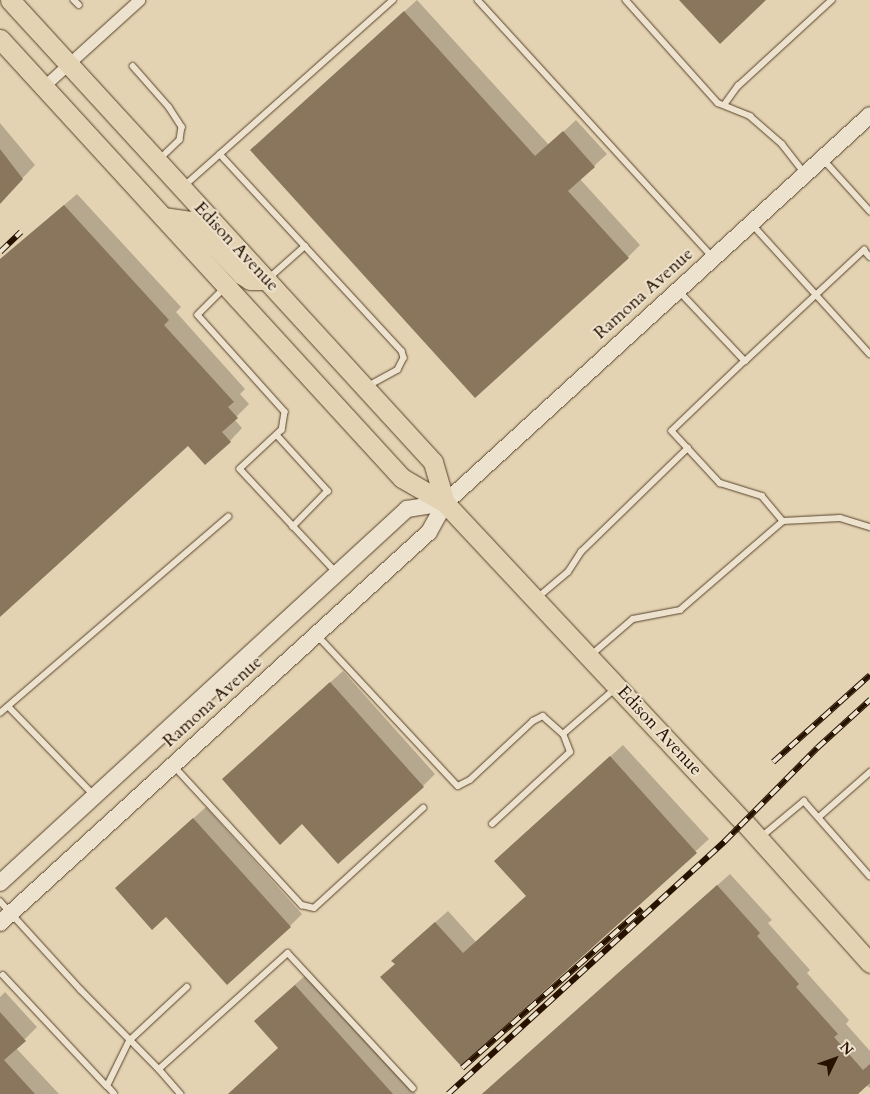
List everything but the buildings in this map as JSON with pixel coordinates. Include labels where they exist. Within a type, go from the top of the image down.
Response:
[{"type":"main road","name":"Edison Avenue","points":[[10,0],[433,462],[445,503]]},
{"type":"main road","name":"Edison Avenue","points":[[0,40],[402,478],[445,503],[759,838],[870,962]]},
{"type":"main road","name":"Ramona Avenue","points":[[5,918],[429,532],[445,503],[870,115]]},
{"type":"main road","points":[[163,217],[190,221],[242,275],[250,280],[266,280]]},
{"type":"main road","name":"Ramona Avenue","points":[[0,883],[407,509],[445,503]]},
{"type":"street","points":[[44,87],[138,0]]},
{"type":"lane","points":[[74,0],[80,5]]},
{"type":"lane","points":[[182,188],[393,0]]},
{"type":"lane","points":[[478,0],[714,258]]},
{"type":"lane","points":[[626,0],[718,102],[750,116],[782,144],[805,174]]},
{"type":"lane","points":[[724,105],[738,86],[832,0]]},
{"type":"lane","points":[[132,66],[169,107],[182,127],[180,140],[158,161]]},
{"type":"lane","points":[[220,154],[402,350],[404,358],[398,370],[365,388]]},
{"type":"lane","points":[[823,158],[870,211]]},
{"type":"lane","points":[[752,223],[870,354]]},
{"type":"lane","points":[[266,280],[305,246]]},
{"type":"lane","points":[[783,520],[762,496],[720,482],[672,431],[864,250],[870,256]]},
{"type":"lane","points":[[226,287],[198,315],[285,412],[282,430],[240,469],[336,573]]},
{"type":"lane","points":[[678,290],[745,362]]},
{"type":"lane","points":[[277,435],[328,491],[294,527]]},
{"type":"lane","points":[[535,599],[568,572],[581,552],[688,448]]},
{"type":"lane","points":[[0,713],[228,517]]},
{"type":"lane","points":[[589,657],[633,619],[680,610],[783,520],[840,518],[870,527]]},
{"type":"lane","points":[[317,634],[458,786],[470,780],[533,721],[543,716],[563,734],[570,752],[492,824]]},
{"type":"lane","points":[[563,734],[617,686]]},
{"type":"lane","points":[[9,707],[95,796]]},
{"type":"lane","points":[[174,765],[302,905],[314,908],[423,808]]},
{"type":"lane","points":[[819,817],[870,772]]},
{"type":"lane","points":[[759,838],[804,801],[870,876]]},
{"type":"lane","points":[[0,900],[5,918],[129,1041],[159,1068],[181,1094]]},
{"type":"lane","points":[[159,1068],[288,953],[412,1088]]},
{"type":"lane","points":[[3,975],[114,1094]]},
{"type":"lane","points":[[107,1086],[129,1041],[187,987]]},
{"type":"railway","points":[[0,252],[21,232]]},
{"type":"railway","points":[[773,762],[870,675]]},
{"type":"railway","points":[[448,1094],[724,842],[817,748],[870,700]]},
{"type":"railway","points":[[462,1068],[642,909]]}]
